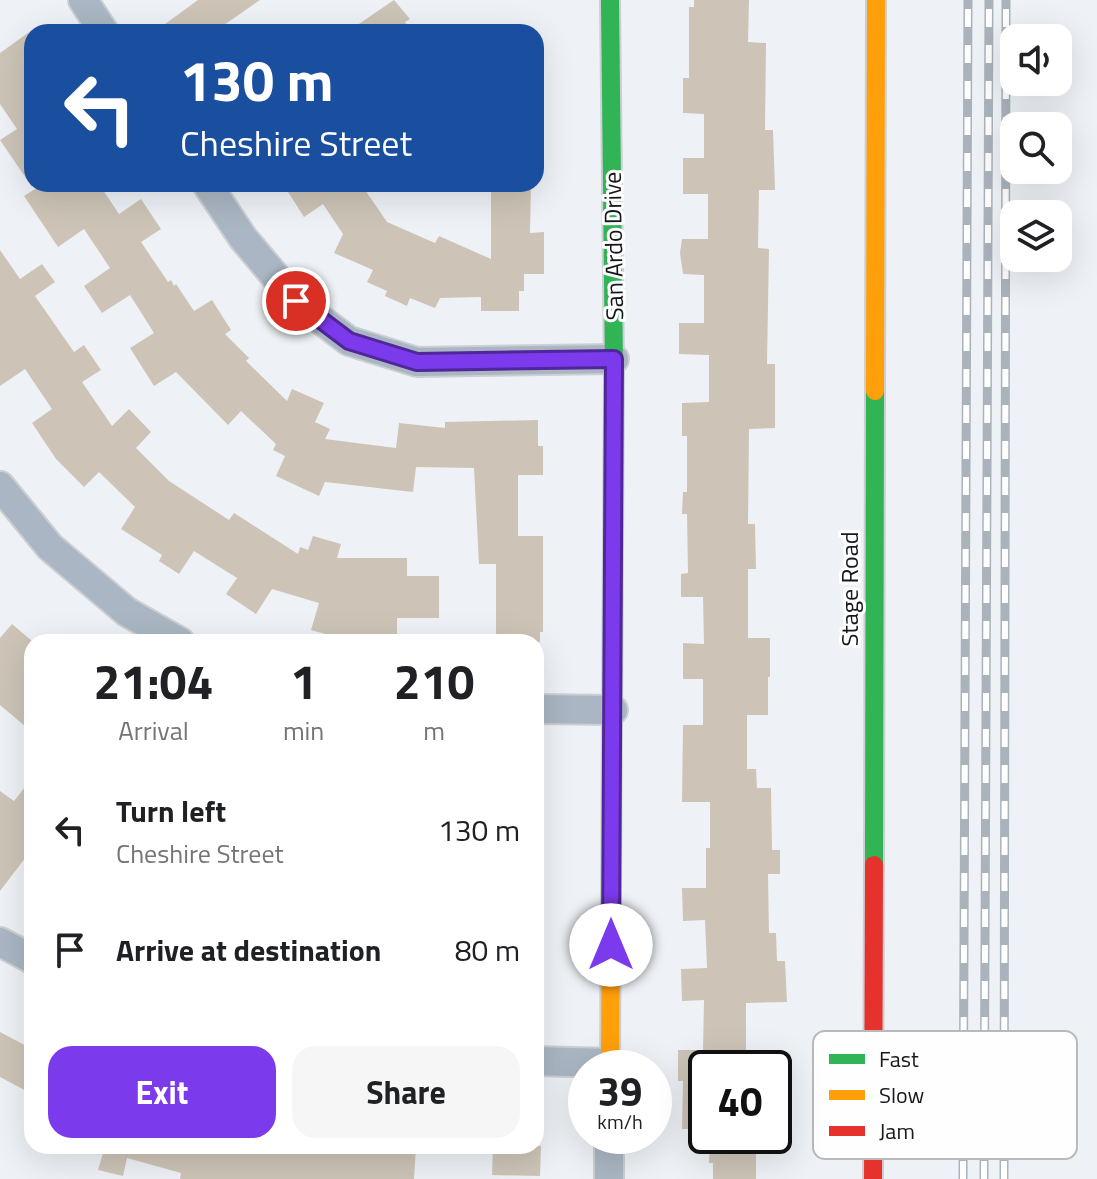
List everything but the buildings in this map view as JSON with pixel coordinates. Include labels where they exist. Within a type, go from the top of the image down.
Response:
[{"type":"main road","name":"San Ardo Drive","points":[[610,0],[614,359],[610,1050]]},
{"type":"main road","name":"Stage Road","points":[[873,1031],[876,0]]},
{"type":"main road","name":"Stage Road","points":[[873,1159],[873,1179]]},
{"type":"street","points":[[83,0],[99,24]]},
{"type":"street","points":[[212,192],[243,238],[296,301],[349,341],[417,362],[614,359]]},
{"type":"street","points":[[0,486],[50,547],[127,612],[166,634]]},
{"type":"street","points":[[544,709],[613,710]]},
{"type":"street","points":[[0,942],[24,955]]},
{"type":"street","points":[[544,1061],[568,1063]]},
{"type":"street","points":[[609,1154],[609,1179]]},
{"type":"railway","points":[[964,1031],[968,0]]},
{"type":"railway","points":[[985,1031],[989,0]]},
{"type":"railway","points":[[1004,1031],[1006,0]]},
{"type":"railway","points":[[963,1159],[963,1179]]},
{"type":"railway","points":[[984,1159],[984,1179]]},
{"type":"railway","points":[[1004,1159],[1004,1179]]},
{"type":"traffic: fast","points":[[610,0],[614,370]]},
{"type":"traffic: fast","points":[[874,865],[875,391]]},
{"type":"traffic: slow","points":[[875,391],[876,0]]},
{"type":"traffic: slow","points":[[610,1050],[614,370]]},
{"type":"traffic: jam","points":[[873,1031],[874,865]]},
{"type":"traffic: jam","points":[[873,1159],[873,1179]]},
{"type":"route","points":[[296,301],[349,341],[417,362],[614,359],[611,945]]}]
